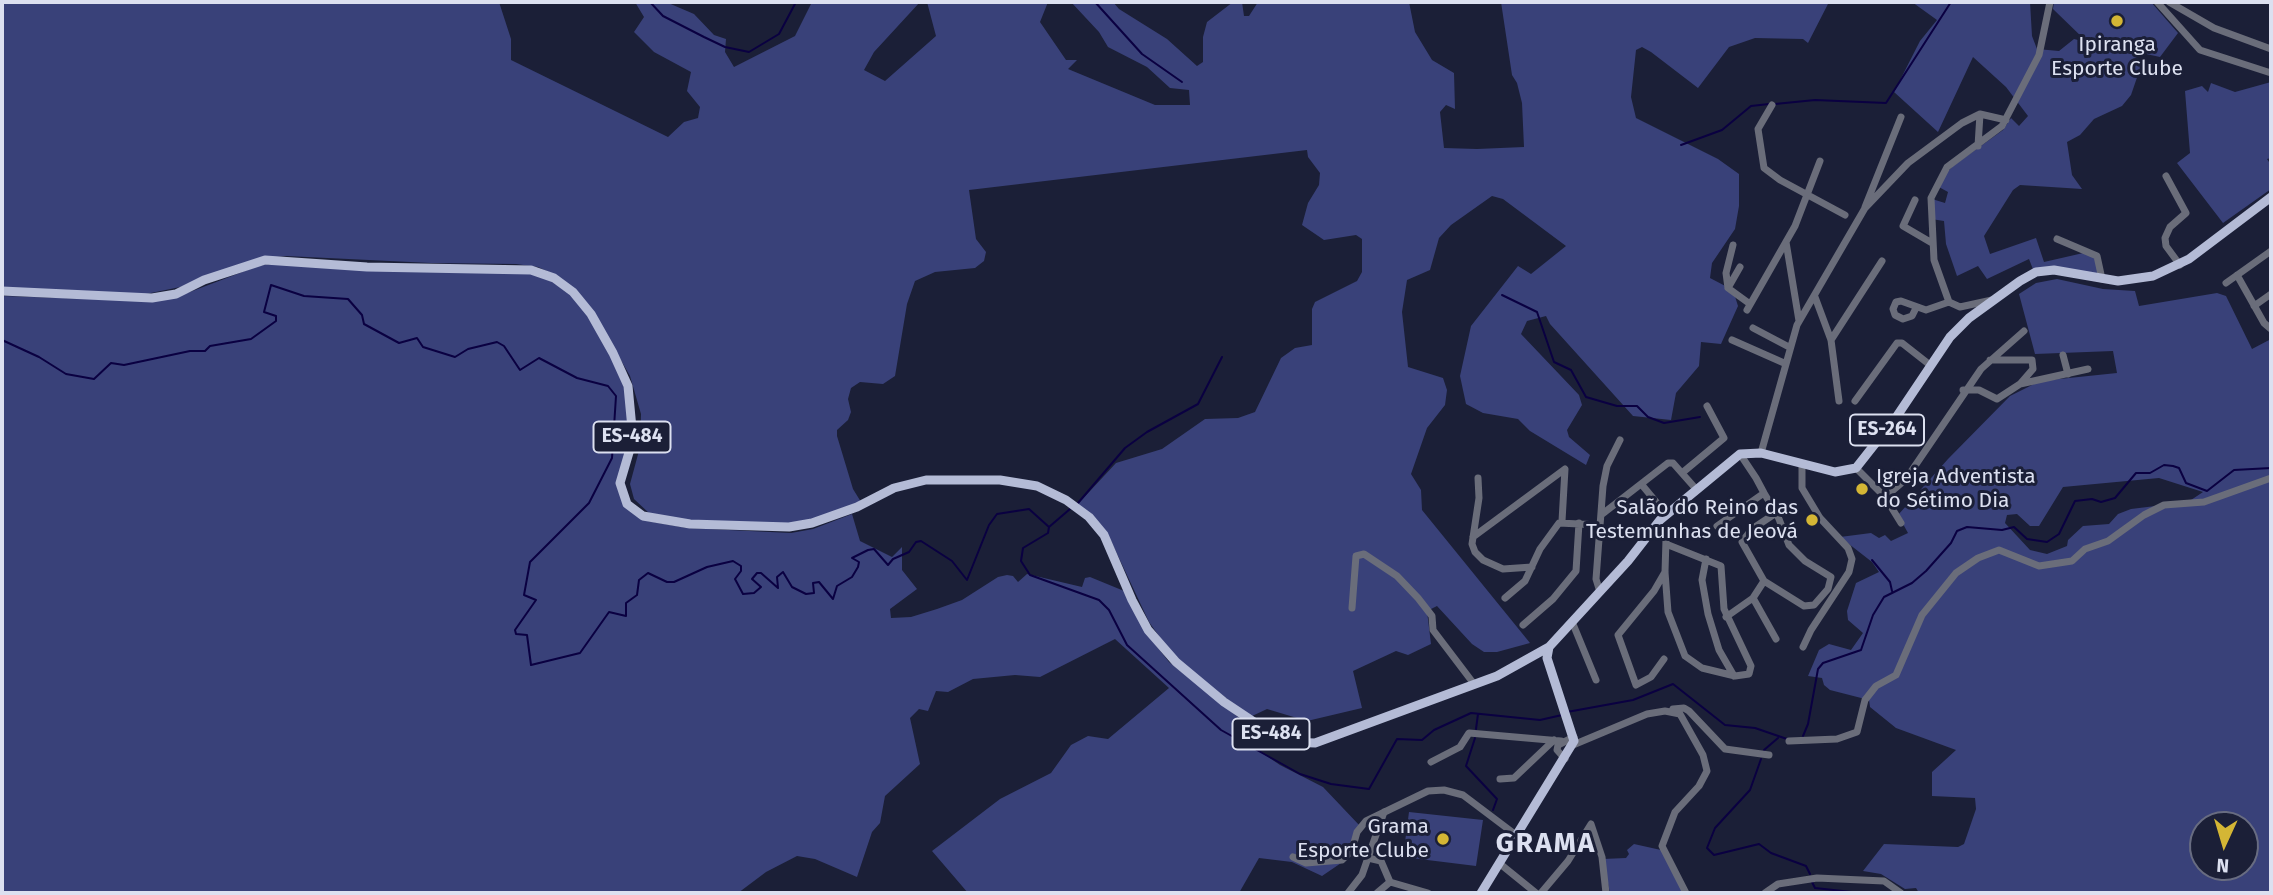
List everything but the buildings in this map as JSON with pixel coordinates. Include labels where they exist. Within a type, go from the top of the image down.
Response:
[{"type":"main road","name":"ES-264","points":[[1740,454],[1760,453],[1841,472],[1856,468],[1897,416],[1959,326],[1992,300],[2039,271],[2067,271],[2102,279],[2134,281],[2180,265],[2271,197]]},
{"type":"main road","name":"ES-484","points":[[2,291],[152,299],[176,294],[204,280],[265,260],[367,267],[531,270],[554,278],[573,292],[591,314],[628,386],[633,439],[620,483],[627,504],[643,516],[690,524],[789,527],[812,523],[857,507],[894,488],[926,480],[1000,480],[1037,486],[1066,500],[1089,517],[1104,535],[1132,600],[1149,630],[1176,662],[1252,722],[1278,738],[1300,744],[1330,740],[1497,676],[1549,647]]},
{"type":"main road","points":[[1481,893],[1565,759],[1573,741],[1547,658],[1549,647],[1573,624],[1656,526],[1740,454]]},
{"type":"street","points":[[1949,302],[1932,243],[1930,206],[1937,182],[1953,162],[1978,146],[2006,120],[2039,55],[2050,2]]},
{"type":"street","points":[[2157,2],[2200,50],[2271,73]]},
{"type":"street","points":[[2168,2],[2226,34],[2271,50]]},
{"type":"street","points":[[1772,105],[1758,129],[1763,167],[1780,180],[1845,215]]},
{"type":"street","points":[[1865,208],[1917,155],[1962,123],[1980,114],[2006,120]]},
{"type":"street","points":[[1978,146],[1980,114]]},
{"type":"street","points":[[1760,453],[1784,363],[1799,322],[1865,208],[1901,117]]},
{"type":"street","points":[[1733,245],[1726,273],[1728,288],[1749,307],[1786,242],[1821,161]]},
{"type":"street","points":[[2166,176],[2186,213],[2170,227],[2165,238],[2166,246],[2180,265]]},
{"type":"street","points":[[1915,200],[1903,226],[1932,243]]},
{"type":"street","points":[[2057,239],[2096,256],[2102,279]]},
{"type":"street","points":[[1786,242],[1799,322]]},
{"type":"street","points":[[2226,283],[2271,251]]},
{"type":"street","points":[[1831,340],[1882,261]]},
{"type":"street","points":[[1728,288],[1740,267]]},
{"type":"street","points":[[2237,275],[2254,306],[2271,329]]},
{"type":"street","points":[[2254,306],[2271,294]]},
{"type":"street","points":[[1815,297],[1831,340],[1839,401]]},
{"type":"street","points":[[1916,308],[1930,309],[1949,302],[1964,306],[1992,300]]},
{"type":"street","points":[[1753,328],[1789,347]]},
{"type":"street","points":[[1885,498],[1906,479],[1963,390],[1988,360],[2024,331]]},
{"type":"street","points":[[1732,340],[1784,363]]},
{"type":"street","points":[[1855,401],[1897,343],[1902,343],[1930,365]]},
{"type":"street","points":[[2063,355],[2068,374]]},
{"type":"street","points":[[1963,390],[1979,390],[1997,399],[2021,384],[2034,369],[2032,360],[1988,360]]},
{"type":"street","points":[[2021,384],[2088,369]]},
{"type":"street","points":[[1682,473],[1724,438],[1707,406]]},
{"type":"street","points":[[1601,592],[1596,584],[1605,472],[1620,440]]},
{"type":"street","points":[[1740,454],[1776,513],[1784,538],[1793,551],[1831,579],[1829,589],[1815,604],[1804,606],[1764,580],[1742,539],[1776,513]]},
{"type":"street","points":[[1601,515],[1668,463],[1673,463],[1696,489]]},
{"type":"street","points":[[1802,465],[1802,488],[1820,518],[1848,548],[1852,559],[1849,572],[1803,647]]},
{"type":"street","points":[[1856,468],[1885,498],[1900,523]]},
{"type":"street","points":[[1473,537],[1565,469],[1562,521],[1540,549],[1525,581],[1505,598]]},
{"type":"street","points":[[1478,478],[1479,498],[1473,537],[1475,552],[1492,565],[1503,569],[1532,566]]},
{"type":"street","points":[[1789,741],[1837,739],[1857,732],[1865,701],[1876,685],[1896,675],[1922,615],[1956,573],[1978,558],[1999,550],[2015,554],[2038,566],[2072,561],[2085,549],[2108,541],[2144,515],[2164,505],[2204,502],[2271,478]]},
{"type":"street","points":[[1642,485],[1667,515]]},
{"type":"street","points":[[1717,526],[1764,493]]},
{"type":"street","points":[[1562,521],[1600,525]]},
{"type":"street","points":[[1523,625],[1553,598],[1576,571],[1579,523]]},
{"type":"street","points":[[1656,526],[1665,536],[1668,612],[1687,658],[1697,667],[1737,676],[1749,674],[1752,669],[1726,617],[1721,566],[1666,544]]},
{"type":"street","points":[[1352,608],[1356,556],[1364,554],[1396,576],[1418,598],[1432,616],[1433,630],[1474,684]]},
{"type":"street","points":[[1706,559],[1702,580],[1708,614],[1719,650],[1737,676]]},
{"type":"street","points":[[1664,659],[1651,677],[1636,685],[1618,635],[1651,595],[1665,572]]},
{"type":"street","points":[[1726,617],[1753,598],[1764,580]]},
{"type":"street","points":[[1753,598],[1776,639]]},
{"type":"street","points":[[1573,624],[1596,680]]},
{"type":"street","points":[[1431,762],[1460,747],[1469,733],[1573,741],[1637,717],[1686,709],[1725,749],[1769,755]]},
{"type":"street","points":[[1668,711],[1680,714],[1687,724],[1707,771],[1702,783],[1675,812],[1663,850],[1686,893]]},
{"type":"street","points":[[1558,740],[1556,748],[1565,759]]},
{"type":"street","points":[[1500,779],[1513,779],[1558,740]]},
{"type":"street","points":[[1293,857],[1306,863],[1342,860],[1352,850],[1357,832],[1366,821],[1428,791],[1444,789],[1463,794],[1516,835]]},
{"type":"street","points":[[1348,893],[1363,875],[1384,812]]},
{"type":"street","points":[[1499,863],[1539,893],[1568,861],[1591,824],[1602,857],[1606,893]]},
{"type":"street","points":[[1368,858],[1381,861],[1390,882]]},
{"type":"street","points":[[1765,893],[1778,884],[1817,878],[1884,881],[1901,893]]},
{"type":"street","points":[[1377,893],[1390,882]]},
{"type":"street","points":[[1390,882],[1428,893]]},
{"type":"shaded area","points":[[2,2],[499,2],[511,39],[511,60],[668,137],[684,122],[698,118],[700,107],[687,91],[691,72],[654,52],[634,32],[644,17],[635,2],[666,2],[694,14],[714,35],[726,39],[725,52],[734,67],[795,36],[812,2],[920,2],[874,52],[864,70],[885,81],[936,36],[927,2],[1048,2],[1040,22],[1066,60],[1077,60],[1068,69],[1155,105],[1190,105],[1189,90],[1170,88],[1147,67],[1108,47],[1099,32],[1071,2],[1113,2],[1119,9],[1167,39],[1197,66],[1203,62],[1203,37],[1207,22],[1233,2],[1242,2],[1244,16],[1249,16],[1258,2],[1409,2],[1415,32],[1432,60],[1454,73],[1455,109],[1446,105],[1440,112],[1444,148],[1477,149],[1524,147],[1522,103],[1512,75],[1501,2],[1829,2],[1808,43],[1803,39],[1755,38],[1729,47],[1698,88],[1651,52],[1642,47],[1636,50],[1631,97],[1636,118],[1718,159],[1739,174],[1739,206],[1735,229],[1712,263],[1710,278],[1733,290],[1738,306],[1721,344],[1701,342],[1699,366],[1676,393],[1671,420],[1633,416],[1550,324],[1546,316],[1527,321],[1521,334],[1579,395],[1582,405],[1567,430],[1569,437],[1590,455],[1586,465],[1530,431],[1518,419],[1483,413],[1466,404],[1460,376],[1471,326],[1518,266],[1531,274],[1566,246],[1503,199],[1492,196],[1451,225],[1439,238],[1430,270],[1407,280],[1402,312],[1408,367],[1443,378],[1447,390],[1445,405],[1427,428],[1411,474],[1421,490],[1422,510],[1530,643],[1497,652],[1484,652],[1472,644],[1437,606],[1427,611],[1431,644],[1408,655],[1396,651],[1353,671],[1362,708],[1307,721],[1267,709],[1250,717],[1174,657],[1149,622],[1111,541],[1077,505],[1116,463],[1162,449],[1205,419],[1238,418],[1255,412],[1281,358],[1295,348],[1312,345],[1312,309],[1315,302],[1357,281],[1362,272],[1362,239],[1356,235],[1324,240],[1302,225],[1308,203],[1319,185],[1320,173],[1308,157],[1307,150],[969,190],[976,239],[986,252],[984,261],[975,268],[935,272],[915,281],[907,304],[895,376],[883,384],[860,382],[851,388],[848,399],[851,412],[848,420],[837,430],[837,436],[853,489],[861,502],[798,525],[688,520],[650,514],[634,499],[630,484],[640,447],[641,414],[630,376],[592,310],[551,273],[538,267],[286,256],[256,259],[185,286],[146,294],[2,288]]},
{"type":"shaded area","points":[[1912,2],[2030,2],[2032,36],[2037,49],[2059,51],[2074,39],[2132,53],[2142,63],[2131,95],[2122,106],[2094,119],[2080,135],[2067,142],[2072,175],[2082,189],[2020,185],[2013,190],[1984,236],[1990,254],[2036,238],[2044,262],[2092,251],[2103,280],[2068,270],[2034,272],[2029,259],[1987,279],[1978,266],[1957,276],[1946,244],[1944,221],[1931,219],[1932,199],[1945,203],[1948,192],[1937,186],[1940,179],[1953,166],[2003,130],[2011,118],[2019,126],[2028,116],[2006,87],[1973,57],[1938,132],[1894,92],[1920,41],[1937,20]]},
{"type":"shaded area","name":"Ipiranga Esporte Clube","points":[[2054,2],[2151,2],[2178,33],[2160,57],[2086,41],[2053,9]]},
{"type":"shaded area","points":[[2271,82],[2271,158],[2267,159],[2271,165],[2271,189],[2223,223],[2177,163],[2190,153],[2185,91],[2202,86],[2208,92],[2211,83],[2235,92]]},
{"type":"shaded area","points":[[277,263],[529,273],[548,279],[570,294],[587,315],[615,362],[634,415],[622,476],[624,496],[648,521],[687,528],[791,533],[813,529],[852,514],[860,541],[892,557],[902,547],[902,570],[917,589],[890,609],[891,618],[911,617],[962,600],[998,577],[1007,575],[1013,576],[1018,582],[1027,574],[1082,587],[1085,578],[1090,577],[1129,593],[1147,634],[1169,662],[1238,717],[1265,733],[1249,744],[1280,765],[1323,787],[1360,826],[1347,859],[1322,876],[1292,862],[1259,858],[1239,893],[968,893],[932,851],[1000,799],[1051,773],[1071,745],[1088,736],[1108,739],[1169,688],[1115,639],[1040,677],[1015,675],[973,679],[948,692],[936,691],[928,711],[919,709],[910,718],[920,764],[885,796],[880,823],[872,832],[857,877],[815,859],[797,856],[766,872],[738,893],[2,893],[2,296],[154,301],[190,292],[258,266]]},
{"type":"shaded area","points":[[2057,279],[2103,289],[2135,291],[2139,306],[2217,293],[2226,296],[2252,349],[2271,339],[2271,893],[1919,893],[1916,888],[1905,889],[1881,874],[1863,871],[1884,844],[1958,847],[1964,844],[1976,809],[1975,798],[1932,796],[1932,772],[1956,750],[1896,728],[1870,707],[1869,700],[1830,690],[1824,685],[1822,678],[1808,676],[1819,650],[1829,644],[1851,650],[1863,633],[1848,620],[1847,611],[1856,583],[1879,572],[1872,562],[1840,537],[1871,533],[1879,538],[1885,535],[1891,541],[1908,533],[1898,515],[2010,396],[2040,381],[2117,373],[2113,351],[2035,354],[2019,294],[2036,283]],"holes":[[[2159,478],[2203,492],[2188,502],[2131,509],[2118,514],[2109,524],[2083,526],[2068,540],[2067,546],[2047,554],[2030,550],[2005,523],[2007,515],[2017,514],[2030,526],[2039,526],[2063,487]]]},
{"type":"shaded area","name":"Grama Esporte Clube","points":[[1409,812],[1483,820],[1476,866],[1403,857]]},
{"type":"shaded area","points":[[1634,844],[1661,850],[1684,893],[1610,893],[1603,859],[1626,858],[1629,854],[1627,850]]},
{"type":"waterway","points":[[650,2],[663,16],[704,37],[725,47],[749,52],[779,34],[796,2]]},
{"type":"waterway","points":[[1095,2],[1142,54],[1182,82]]},
{"type":"waterway","points":[[1775,104],[1815,100],[1886,103],[1951,2]]},
{"type":"waterway","points":[[1681,145],[1722,130],[1751,106],[1769,104]]},
{"type":"waterway","points":[[2,340],[39,357],[66,374],[94,379],[111,363],[124,365],[190,351],[205,351],[210,346],[251,339],[276,321],[276,316],[264,312],[271,285],[304,296],[348,299],[362,315],[364,324],[399,343],[417,338],[423,347],[455,357],[468,349],[497,342],[504,346],[520,370],[539,358],[577,378],[608,386],[616,396],[612,458],[589,503],[530,562],[524,595],[536,600],[515,630],[516,634],[527,635],[531,665],[580,653],[609,612],[626,616],[626,603],[637,595],[639,580],[648,573],[667,582],[674,582],[707,567],[733,561],[741,566],[735,579],[743,594],[754,593],[761,587],[752,579],[757,573],[761,573],[778,588],[777,577],[783,572],[792,587],[806,594],[814,593],[813,583],[819,582],[833,599],[837,586],[852,577],[858,567],[859,562],[852,558],[868,550],[874,549],[888,565],[893,559],[909,552],[916,542],[921,541],[952,561],[967,580],[989,525],[997,514],[1029,509],[1049,527]]},
{"type":"waterway","points":[[1502,295],[1537,312],[1554,362],[1571,370],[1586,397],[1617,406],[1637,406],[1648,417],[1664,423],[1700,417]]},
{"type":"waterway","points":[[1078,503],[1125,448],[1147,432],[1198,404],[1222,357]]},
{"type":"waterway","points":[[1803,736],[1808,724],[1818,669],[1823,663],[1861,650],[1873,615],[1884,597],[1912,583],[1926,571],[1951,543],[1957,531],[1967,527],[2002,530],[2014,527],[2027,539],[2047,542],[2059,534],[2075,501],[2092,499],[2101,502],[2115,498],[2136,473],[2150,473],[2164,465],[2173,466],[2179,468],[2186,483],[2207,491],[2234,470],[2271,468]]},
{"type":"waterway","points":[[1070,509],[1049,527],[1048,533],[1023,548],[1021,561],[1030,575],[1099,600],[1109,610],[1127,645],[1221,730],[1300,774],[1331,784],[1369,789],[1397,739],[1422,740],[1434,730],[1471,713],[1540,720],[1562,715]]},
{"type":"waterway","points":[[1872,560],[1890,582],[1892,591]]},
{"type":"waterway","points":[[1567,712],[1633,700],[1673,684],[1725,725],[1755,728],[1787,739]]},
{"type":"waterway","points":[[1476,729],[1478,714]]},
{"type":"waterway","points":[[1475,738],[1466,766],[1497,799],[1493,810]]},
{"type":"waterway","points":[[1764,750],[1778,738]]},
{"type":"waterway","points":[[1761,759],[1750,790],[1715,828],[1707,848],[1714,855],[1759,844],[1771,853],[1806,866],[1810,874]]},
{"type":"waterway","points":[[1812,882],[1815,888],[1861,893]]},
{"type":"place","name":"Ipiranga Esporte Clube","points":[[2117,21]]},
{"type":"place","name":"Igreja Adventista do Sétimo Dia","points":[[1862,489]]},
{"type":"place","name":"Salão do Reino das Testemunhas de Jeová","points":[[1812,520]]},
{"type":"place","name":"Grama Esporte Clube","points":[[1443,839]]},
{"type":"district","name":"GRAMA","points":[[1546,844]]}]
